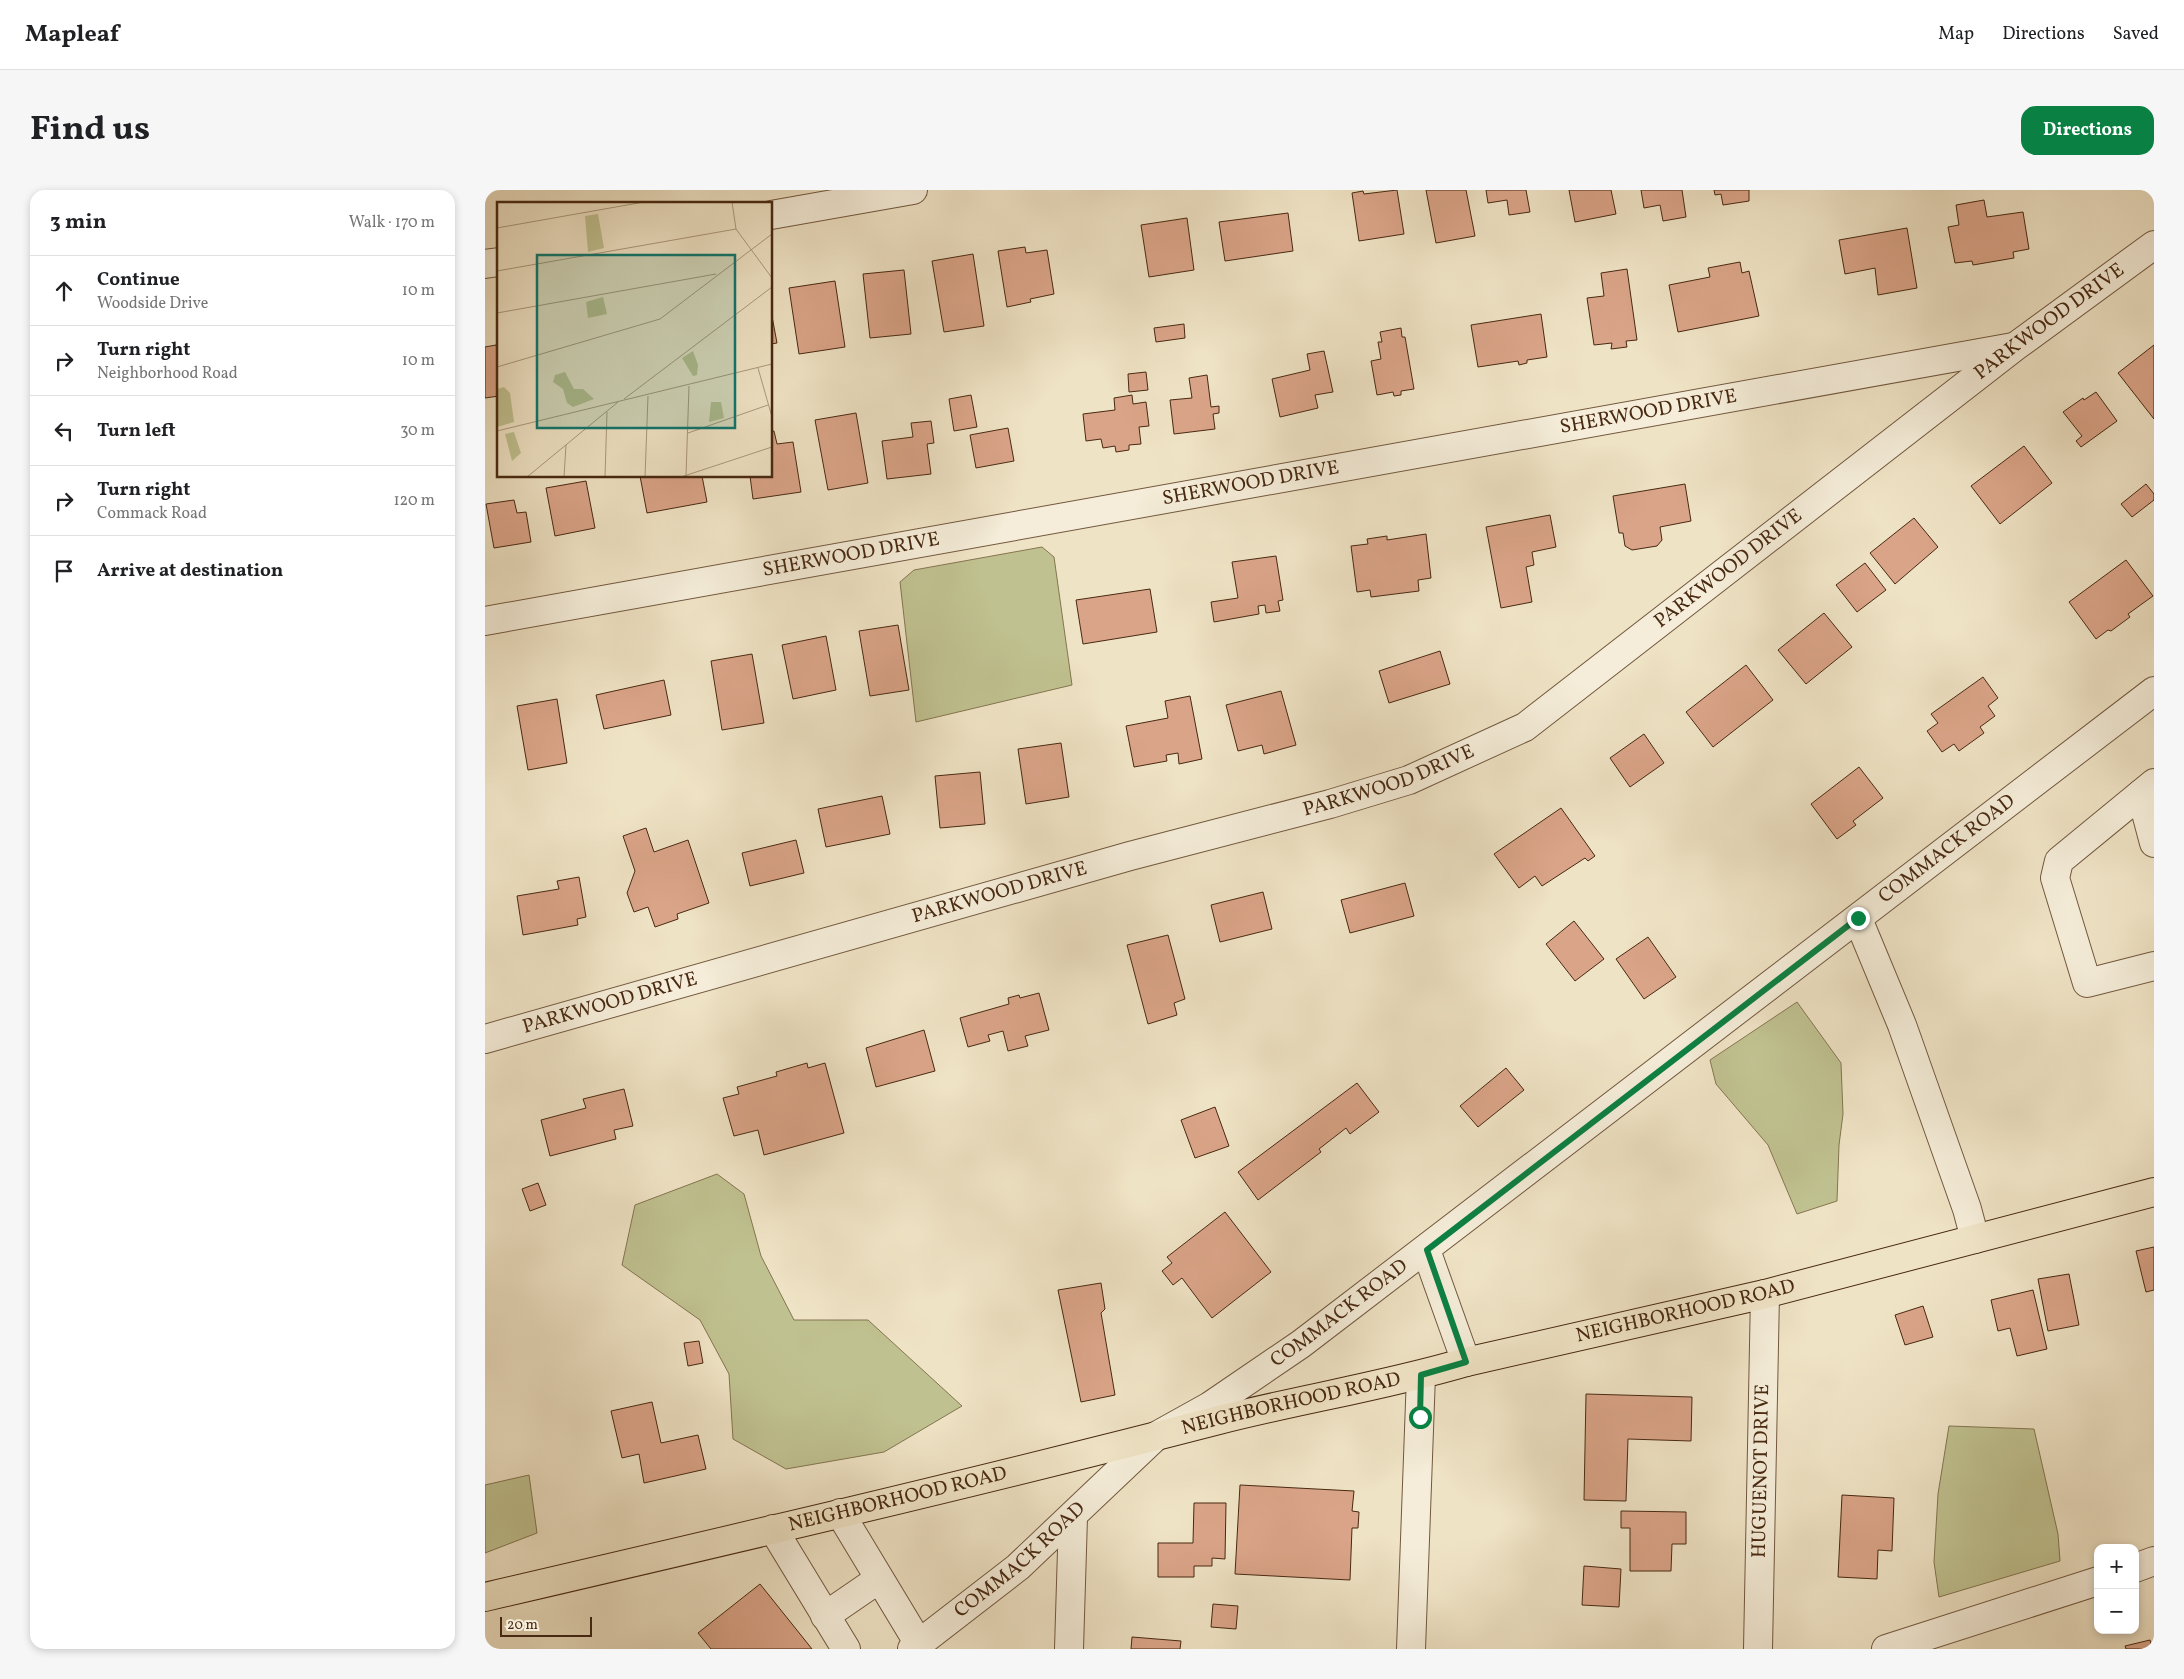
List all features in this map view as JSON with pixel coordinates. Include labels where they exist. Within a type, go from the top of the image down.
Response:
[{"type":"main road","name":"NEIGHBORHOOD ROAD","points":[[485,1597],[840,1514],[1221,1419],[1421,1375],[1466,1362],[1765,1294],[2154,1192]]},
{"type":"street","points":[[773,215],[913,190]]},
{"type":"street","name":"PARKWOOD DRIVE","points":[[485,1039],[1131,856],[1330,804],[1409,780],[1525,727],[2017,346],[2154,245]]},
{"type":"street","name":"SHERWOOD DRIVE","points":[[485,621],[2017,346]]},
{"type":"street","name":"COMMACK ROAD","points":[[915,1646],[1018,1567],[1073,1517],[1156,1436],[1210,1406],[1301,1344],[1427,1250],[2154,691]]},
{"type":"street","points":[[2148,788],[2154,843]]},
{"type":"street","points":[[2148,788],[2059,861],[2055,878],[2087,984],[2154,966]]},
{"type":"street","points":[[1858,918],[1902,1025],[1967,1209],[1975,1239]]},
{"type":"street","points":[[1427,1250],[1466,1362]]},
{"type":"street","name":"HUGUENOT DRIVE","points":[[1758,1649],[1765,1294]]},
{"type":"street","points":[[1411,1649],[1421,1375]]},
{"type":"street","points":[[840,1514],[879,1579],[915,1646]]},
{"type":"street","points":[[1069,1649],[1073,1517]]},
{"type":"street","points":[[773,1530],[846,1649]]},
{"type":"street","points":[[2139,1567],[2154,1561]]},
{"type":"street","points":[[825,1616],[879,1579]]},
{"type":"street","points":[[1886,1649],[2094,1582]]},
{"type":"green space","points":[[1042,547],[1054,557],[1072,685],[916,722],[900,582],[914,570]]},
{"type":"green space","points":[[1797,1002],[1841,1063],[1843,1114],[1839,1145],[1837,1201],[1797,1214],[1768,1145],[1716,1084],[1710,1060]]},
{"type":"green space","points":[[717,1174],[744,1194],[761,1256],[794,1320],[868,1320],[962,1406],[884,1452],[786,1469],[733,1439],[729,1374],[700,1320],[622,1265],[635,1205]]},
{"type":"green space","points":[[1949,1426],[2034,1429],[2058,1534],[2060,1561],[1939,1597],[1934,1562],[1938,1494]]},
{"type":"green space","points":[[529,1475],[537,1533],[485,1553],[485,1485]]},
{"type":"building","points":[[1397,190],[1404,234],[1359,241],[1352,193],[1363,191],[1364,194]]},
{"type":"building","points":[[1426,190],[1466,190],[1475,236],[1436,243]]},
{"type":"building","points":[[1486,190],[1526,190],[1530,212],[1509,215],[1507,200],[1488,203]]},
{"type":"building","points":[[1569,190],[1611,190],[1616,214],[1575,222]]},
{"type":"building","points":[[1641,190],[1682,190],[1686,217],[1663,221],[1660,205],[1644,208]]},
{"type":"building","points":[[1714,190],[1749,190],[1749,201],[1723,205],[1721,194],[1715,195]]},
{"type":"building","points":[[1984,200],[1987,217],[2023,212],[2029,249],[2013,252],[2014,258],[1973,265],[1972,261],[1955,263],[1948,227],[1959,225],[1956,205]]},
{"type":"building","points":[[1288,213],[1293,251],[1225,261],[1219,222]]},
{"type":"building","points":[[1187,218],[1194,270],[1149,277],[1141,225]]},
{"type":"building","points":[[1907,228],[1917,288],[1878,295],[1875,268],[1845,274],[1839,240]]},
{"type":"building","points":[[1025,247],[1026,253],[1047,250],[1054,294],[1030,299],[1031,302],[1007,307],[998,251]]},
{"type":"building","points":[[973,254],[984,326],[944,332],[932,261]]},
{"type":"building","points":[[1740,262],[1742,273],[1749,271],[1759,316],[1678,332],[1669,285],[1710,277],[1708,268]]},
{"type":"building","points":[[1627,269],[1637,340],[1626,341],[1627,347],[1611,349],[1612,343],[1594,345],[1587,298],[1604,296],[1601,273]]},
{"type":"building","points":[[904,270],[911,334],[870,338],[863,274]]},
{"type":"building","points":[[835,281],[845,347],[799,354],[789,288]]},
{"type":"building","points":[[1541,314],[1547,357],[1527,360],[1527,363],[1519,365],[1518,361],[1478,367],[1471,325]]},
{"type":"building","points":[[773,322],[777,343],[773,344]]},
{"type":"building","points":[[1184,324],[1185,338],[1156,342],[1154,328]]},
{"type":"building","points":[[1401,328],[1402,337],[1405,337],[1414,389],[1401,391],[1401,395],[1394,396],[1393,392],[1377,395],[1371,361],[1381,359],[1378,342],[1382,342],[1380,332]]},
{"type":"building","points":[[496,345],[497,396],[485,398],[485,347]]},
{"type":"building","points":[[2154,345],[2154,419],[2118,373]]},
{"type":"building","points":[[1324,351],[1333,392],[1315,395],[1318,408],[1280,417],[1272,379],[1310,370],[1307,354]]},
{"type":"building","points":[[1146,372],[1148,390],[1129,392],[1128,374]]},
{"type":"building","points":[[1207,375],[1211,407],[1219,406],[1219,413],[1213,414],[1215,429],[1174,434],[1170,400],[1192,398],[1189,378]]},
{"type":"building","points":[[2096,392],[2117,421],[2081,447],[2076,441],[2082,436],[2063,412],[2083,398],[2084,400]]},
{"type":"building","points":[[971,395],[977,427],[954,431],[949,399]]},
{"type":"building","points":[[1132,395],[1133,404],[1146,402],[1149,426],[1139,427],[1141,444],[1129,445],[1129,450],[1116,452],[1115,446],[1103,448],[1101,439],[1086,441],[1083,414],[1115,410],[1114,398]]},
{"type":"building","points":[[856,413],[868,483],[828,490],[815,420]]},
{"type":"building","points":[[931,421],[934,443],[927,444],[931,474],[887,479],[882,441],[913,437],[911,423]]},
{"type":"building","points":[[1008,428],[1014,461],[976,468],[970,435]]},
{"type":"building","points":[[774,431],[777,444],[793,442],[801,492],[753,499],[750,478],[773,478]]},
{"type":"building","points":[[2024,446],[2052,483],[2000,524],[1971,486]]},
{"type":"building","points":[[640,478],[702,478],[707,502],[647,513]]},
{"type":"building","points":[[586,481],[595,528],[555,536],[546,488]]},
{"type":"building","points":[[1685,484],[1691,521],[1660,527],[1662,540],[1657,546],[1632,550],[1625,546],[1623,533],[1619,533],[1613,496]]},
{"type":"building","points":[[2146,484],[2154,494],[2154,500],[2132,517],[2121,504]]},
{"type":"building","points":[[514,500],[517,513],[526,512],[531,542],[494,548],[486,504]]},
{"type":"building","points":[[1550,515],[1556,547],[1532,552],[1534,565],[1526,567],[1532,602],[1501,608],[1486,527]]},
{"type":"building","points":[[1914,518],[1938,547],[1895,584],[1870,553]]},
{"type":"building","points":[[1426,534],[1431,578],[1418,580],[1419,591],[1371,597],[1370,590],[1357,592],[1351,546],[1368,544],[1367,539],[1387,536],[1387,540]]},
{"type":"building","points":[[1276,556],[1283,600],[1278,601],[1280,611],[1266,613],[1265,605],[1258,606],[1259,614],[1214,622],[1211,602],[1238,598],[1232,562]]},
{"type":"building","points":[[2126,560],[2153,596],[2128,614],[2130,617],[2096,639],[2069,602]]},
{"type":"building","points":[[1865,563],[1886,590],[1857,612],[1836,585]]},
{"type":"building","points":[[1150,589],[1157,632],[1083,644],[1076,600]]},
{"type":"building","points":[[1824,613],[1852,647],[1806,684],[1778,650]]},
{"type":"building","points":[[898,625],[909,690],[870,696],[859,631]]},
{"type":"building","points":[[826,636],[836,690],[793,699],[782,645]]},
{"type":"building","points":[[1440,651],[1450,684],[1389,703],[1379,671]]},
{"type":"building","points":[[752,654],[764,723],[722,730],[711,661]]},
{"type":"building","points":[[1746,665],[1773,700],[1713,747],[1686,712]]},
{"type":"building","points":[[1983,677],[1998,698],[1988,706],[1995,716],[1980,727],[1984,733],[1959,751],[1954,744],[1942,752],[1927,731],[1938,723],[1931,714]]},
{"type":"building","points":[[664,680],[671,715],[604,729],[596,695]]},
{"type":"building","points":[[1281,691],[1296,745],[1264,754],[1262,745],[1238,751],[1226,705]]},
{"type":"building","points":[[1190,696],[1202,759],[1179,764],[1178,753],[1166,755],[1167,761],[1134,767],[1126,726],[1168,718],[1165,701]]},
{"type":"building","points":[[557,699],[567,763],[528,770],[517,706]]},
{"type":"building","points":[[1644,734],[1664,763],[1630,787],[1610,758]]},
{"type":"building","points":[[1061,743],[1069,797],[1026,804],[1018,749]]},
{"type":"building","points":[[1859,767],[1883,798],[1853,821],[1856,825],[1837,839],[1811,804]]},
{"type":"building","points":[[980,772],[985,824],[940,828],[935,776]]},
{"type":"building","points":[[882,796],[890,834],[826,847],[818,809]]},
{"type":"building","points":[[1561,808],[1595,856],[1588,861],[1585,858],[1542,886],[1535,876],[1519,888],[1494,854]]},
{"type":"building","points":[[646,828],[654,852],[688,840],[709,903],[677,914],[678,919],[655,927],[648,907],[634,912],[627,893],[635,871],[623,836]]},
{"type":"building","points":[[796,840],[804,873],[750,886],[742,853]]},
{"type":"building","points":[[579,877],[586,917],[577,919],[578,925],[523,935],[517,896],[559,889],[557,881]]},
{"type":"building","points":[[1405,883],[1414,916],[1350,933],[1341,900]]},
{"type":"building","points":[[1263,892],[1272,929],[1220,942],[1211,905]]},
{"type":"building","points":[[1574,921],[1604,959],[1575,981],[1546,944]]},
{"type":"building","points":[[1168,935],[1185,999],[1174,1003],[1177,1015],[1148,1024],[1127,945]]},
{"type":"building","points":[[1648,937],[1676,977],[1644,999],[1616,959]]},
{"type":"building","points":[[1039,993],[1049,1030],[1025,1036],[1028,1046],[1008,1051],[1003,1031],[988,1035],[990,1041],[968,1047],[960,1018],[1009,1004],[1008,998],[1019,995],[1020,998]]},
{"type":"building","points":[[924,1030],[935,1071],[876,1087],[866,1048]]},
{"type":"building","points":[[807,1063],[808,1068],[825,1063],[844,1133],[764,1155],[758,1130],[734,1136],[723,1098],[739,1094],[737,1087],[777,1076],[776,1072]]},
{"type":"building","points":[[1506,1068],[1524,1090],[1478,1127],[1460,1106]]},
{"type":"building","points":[[1357,1083],[1379,1112],[1350,1134],[1346,1128],[1319,1149],[1321,1152],[1258,1200],[1238,1172]]},
{"type":"building","points":[[624,1089],[633,1126],[614,1130],[616,1139],[550,1156],[541,1120],[586,1108],[583,1099]]},
{"type":"building","points":[[1215,1107],[1229,1146],[1195,1158],[1181,1120]]},
{"type":"building","points":[[538,1183],[546,1205],[530,1211],[522,1189]]},
{"type":"building","points":[[1225,1212],[1271,1272],[1212,1318],[1182,1278],[1173,1285],[1162,1271],[1172,1263],[1167,1257]]},
{"type":"building","points":[[2154,1247],[2154,1290],[2146,1292],[2136,1251]]},
{"type":"building","points":[[2069,1274],[2079,1325],[2048,1331],[2038,1279]]},
{"type":"building","points":[[1101,1283],[1105,1309],[1101,1313],[1115,1395],[1081,1402],[1058,1290]]},
{"type":"building","points":[[2033,1290],[2047,1349],[2017,1356],[2010,1328],[1998,1331],[1991,1300]]},
{"type":"building","points":[[1923,1306],[1933,1337],[1905,1345],[1895,1315]]},
{"type":"building","points":[[699,1341],[703,1363],[688,1366],[684,1343]]},
{"type":"building","points":[[1586,1394],[1692,1397],[1691,1441],[1628,1439],[1626,1501],[1584,1500]]},
{"type":"building","points":[[652,1402],[661,1443],[698,1435],[706,1469],[644,1483],[639,1454],[622,1458],[611,1411]]},
{"type":"building","points":[[1240,1485],[1354,1491],[1352,1511],[1359,1512],[1358,1528],[1352,1528],[1350,1580],[1235,1574]]},
{"type":"building","points":[[1842,1495],[1894,1498],[1892,1551],[1878,1550],[1877,1579],[1838,1577]]},
{"type":"building","points":[[1194,1503],[1226,1503],[1225,1559],[1212,1558],[1212,1566],[1194,1566],[1194,1577],[1158,1577],[1158,1543],[1193,1543]]},
{"type":"building","points":[[1621,1511],[1686,1512],[1686,1544],[1672,1544],[1671,1571],[1630,1571],[1630,1528],[1621,1528]]},
{"type":"building","points":[[1584,1566],[1621,1569],[1619,1607],[1582,1605]]},
{"type":"building","points":[[760,1584],[812,1649],[711,1649],[698,1633]]},
{"type":"building","points":[[1213,1604],[1238,1606],[1236,1629],[1211,1627]]},
{"type":"building","points":[[1132,1637],[1181,1641],[1180,1649],[1131,1649]]},
{"type":"building","points":[[2150,1640],[2152,1649],[2126,1649],[2125,1646]]},
{"type":"route","points":[[1420,1417],[1421,1375],[1466,1362],[1427,1250],[1858,918]]}]
